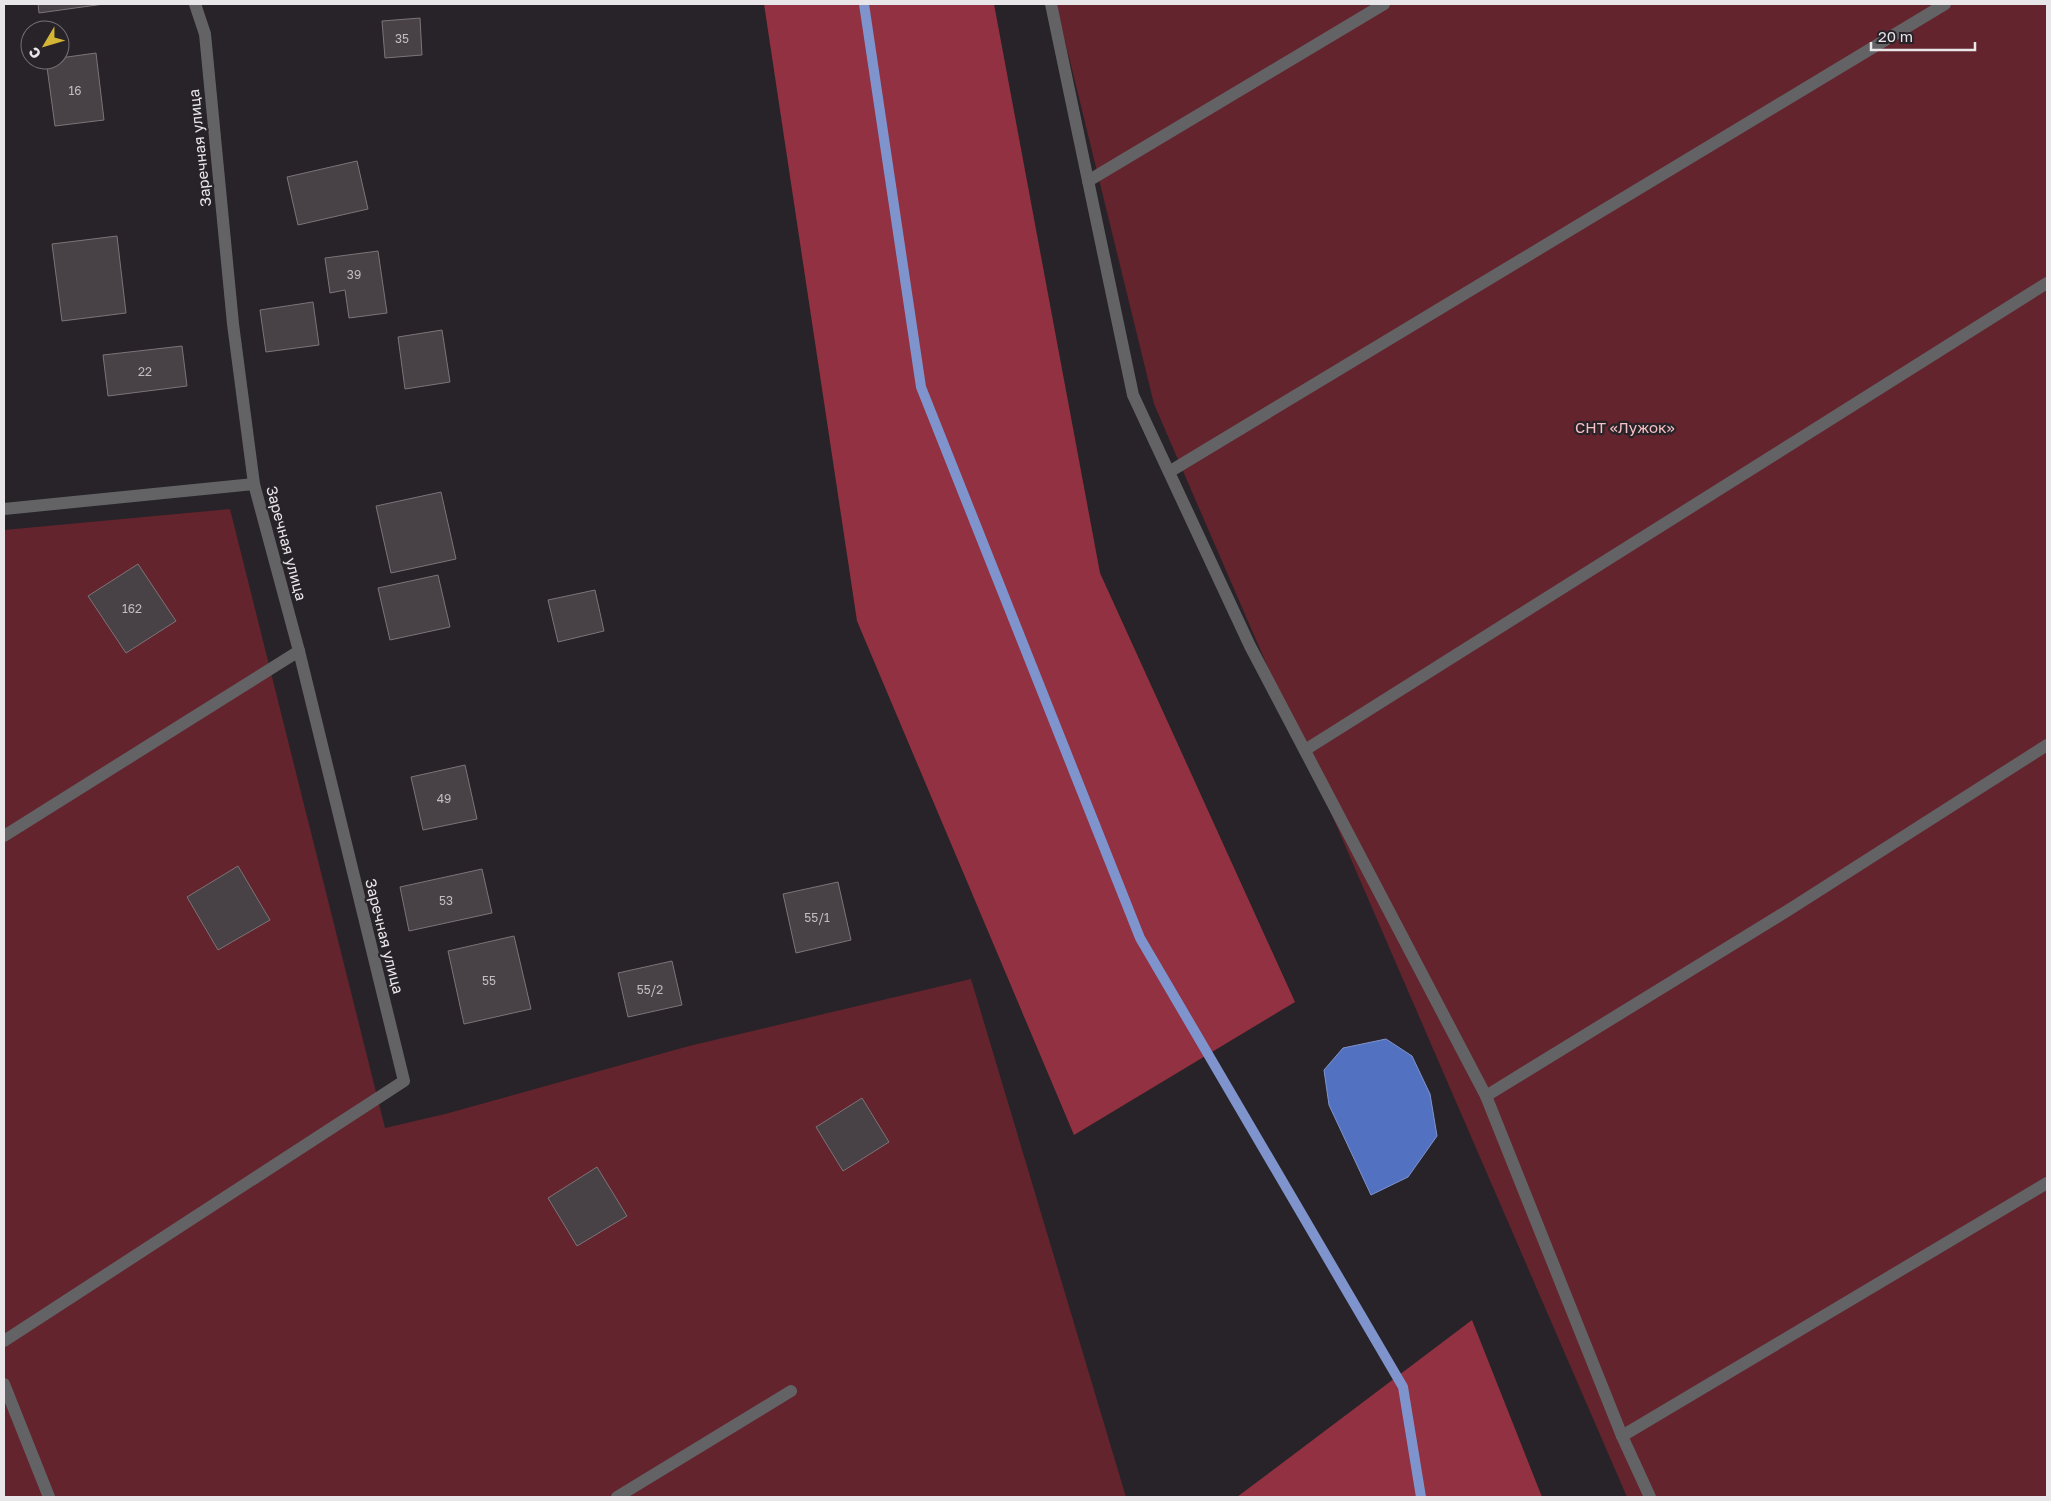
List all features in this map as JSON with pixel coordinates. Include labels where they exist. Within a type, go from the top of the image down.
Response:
[{"type":"street","name":"Заречная улица","points":[[4,1341],[404,1081],[299,650],[254,484],[233,324],[204,34],[195,4]]},
{"type":"street","points":[[1051,4],[1133,395],[1250,646],[1486,1096],[1622,1436],[1650,1497]]},
{"type":"street","points":[[1088,181],[1384,4]]},
{"type":"street","points":[[1169,472],[1945,4]]},
{"type":"street","points":[[1305,750],[2047,283]]},
{"type":"street","points":[[4,509],[254,484]]},
{"type":"street","points":[[4,836],[299,650]]},
{"type":"street","points":[[1486,1096],[1786,911],[2047,745]]},
{"type":"street","points":[[1622,1436],[2047,1183]]},
{"type":"street","points":[[4,1384],[49,1497]]},
{"type":"street","points":[[616,1497],[791,1390]]},
{"type":"green space","name":"СНТ «Лужок»","points":[[1056,4],[2047,4],[2047,1497],[1627,1497],[1154,404]]},
{"type":"green space","points":[[230,509],[385,1128],[445,1114],[689,1046],[971,979],[1126,1497],[4,1497],[4,530]]},
{"type":"shaded area","points":[[764,4],[994,4],[1100,573],[1295,1002],[1074,1135],[857,621]]},
{"type":"shaded area","points":[[1472,1320],[1542,1497],[1237,1497]]},
{"type":"water","points":[[1386,1039],[1412,1056],[1430,1094],[1437,1136],[1408,1177],[1371,1195],[1329,1105],[1324,1070],[1343,1048]]},
{"type":"building","points":[[38,4],[104,4],[39,13]]},
{"type":"building","points":[[420,18],[422,55],[385,58],[382,21]]},
{"type":"building","points":[[96,53],[104,120],[55,126],[47,70],[70,70],[70,57]]},
{"type":"building","points":[[357,161],[368,209],[298,225],[287,177]]},
{"type":"building","points":[[117,236],[126,313],[62,321],[52,244]]},
{"type":"building","points":[[378,251],[387,313],[349,318],[345,290],[330,293],[325,258]]},
{"type":"building","points":[[313,302],[319,345],[266,352],[260,310]]},
{"type":"building","points":[[442,330],[450,382],[405,389],[398,337]]},
{"type":"building","points":[[182,346],[187,386],[108,396],[103,355]]},
{"type":"building","points":[[441,492],[456,559],[391,573],[376,506]]},
{"type":"building","points":[[138,564],[176,621],[126,653],[88,596]]},
{"type":"building","points":[[438,575],[450,627],[390,640],[378,588]]},
{"type":"building","points":[[595,590],[604,631],[558,642],[548,600]]},
{"type":"building","points":[[465,765],[477,819],[423,830],[411,777]]},
{"type":"building","points":[[238,866],[270,920],[218,950],[187,897]]},
{"type":"building","points":[[482,869],[492,913],[409,931],[400,887]]},
{"type":"building","points":[[838,882],[851,940],[796,953],[783,894]]},
{"type":"building","points":[[514,936],[531,1009],[464,1024],[448,951]]},
{"type":"building","points":[[672,961],[682,1005],[628,1017],[618,973]]},
{"type":"building","points":[[862,1098],[889,1142],[843,1171],[816,1127]]},
{"type":"building","points":[[597,1167],[627,1216],[577,1246],[548,1198]]},
{"type":"waterway","points":[[864,4],[921,387],[1140,938],[1403,1387],[1421,1497]]}]
